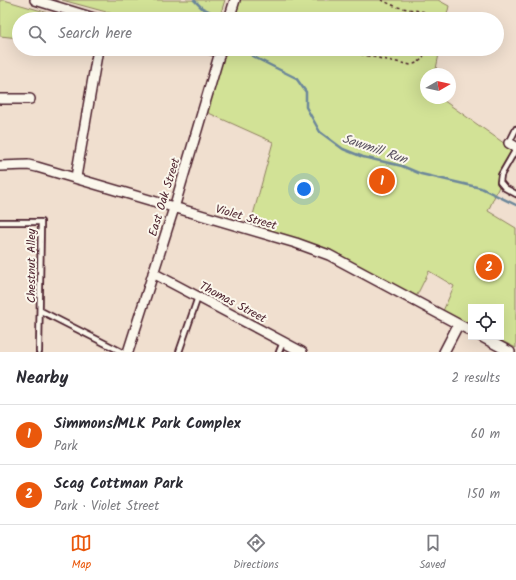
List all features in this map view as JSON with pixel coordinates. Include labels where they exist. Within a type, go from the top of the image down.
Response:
[{"type":"street","points":[[39,1],[74,12]]},
{"type":"street","points":[[76,177],[97,56]]},
{"type":"street","name":"East Oak Street","points":[[128,352],[174,208],[218,56]]},
{"type":"street","points":[[0,99],[30,100]]},
{"type":"street","name":"Violet Street","points":[[0,166],[28,165],[76,177],[329,255],[468,330]]},
{"type":"street","name":"Thomas Street","points":[[154,273],[302,352]]},
{"type":"street","points":[[444,352],[458,325]]},
{"type":"street","points":[[488,340],[510,352]]},
{"type":"lane","points":[[516,129],[514,146],[501,175],[500,182],[505,188],[516,194]]},
{"type":"lane","name":"Chestnut Alley","points":[[0,222],[41,222],[41,310],[39,352]]},
{"type":"lane","points":[[179,352],[198,297]]},
{"type":"lane","points":[[41,310],[122,352]]},
{"type":"lane","points":[[279,352],[283,342]]},
{"type":"path","points":[[381,0],[397,6],[425,12]]},
{"type":"path","points":[[372,56],[411,65],[423,59],[424,56]]},
{"type":"green space","points":[[0,0],[45,12],[12,12],[12,37],[0,36]]},
{"type":"green space","points":[[62,0],[225,0],[221,12],[106,12]]},
{"type":"green space","points":[[235,0],[438,0],[449,6],[448,12],[231,12]]},
{"type":"green space","points":[[219,56],[439,56],[436,68],[420,68],[420,104],[448,104],[515,151],[488,211],[516,228],[516,348],[500,340],[504,340],[504,304],[468,304],[468,324],[443,311],[454,286],[429,271],[416,297],[250,226],[273,142],[202,110]]},
{"type":"waterway","name":"Sawmill Run","points":[[194,0],[202,8],[210,12]]},
{"type":"waterway","name":"Sawmill Run","points":[[252,56],[296,78],[306,92],[306,107],[320,132],[343,149],[363,157],[402,166],[421,174],[481,188],[516,205]]},
{"type":"place","name":"Simmons/MLK Park Complex","points":[[382,181]]},
{"type":"place","name":"Scag Cottman Park","points":[[489,267]]}]
